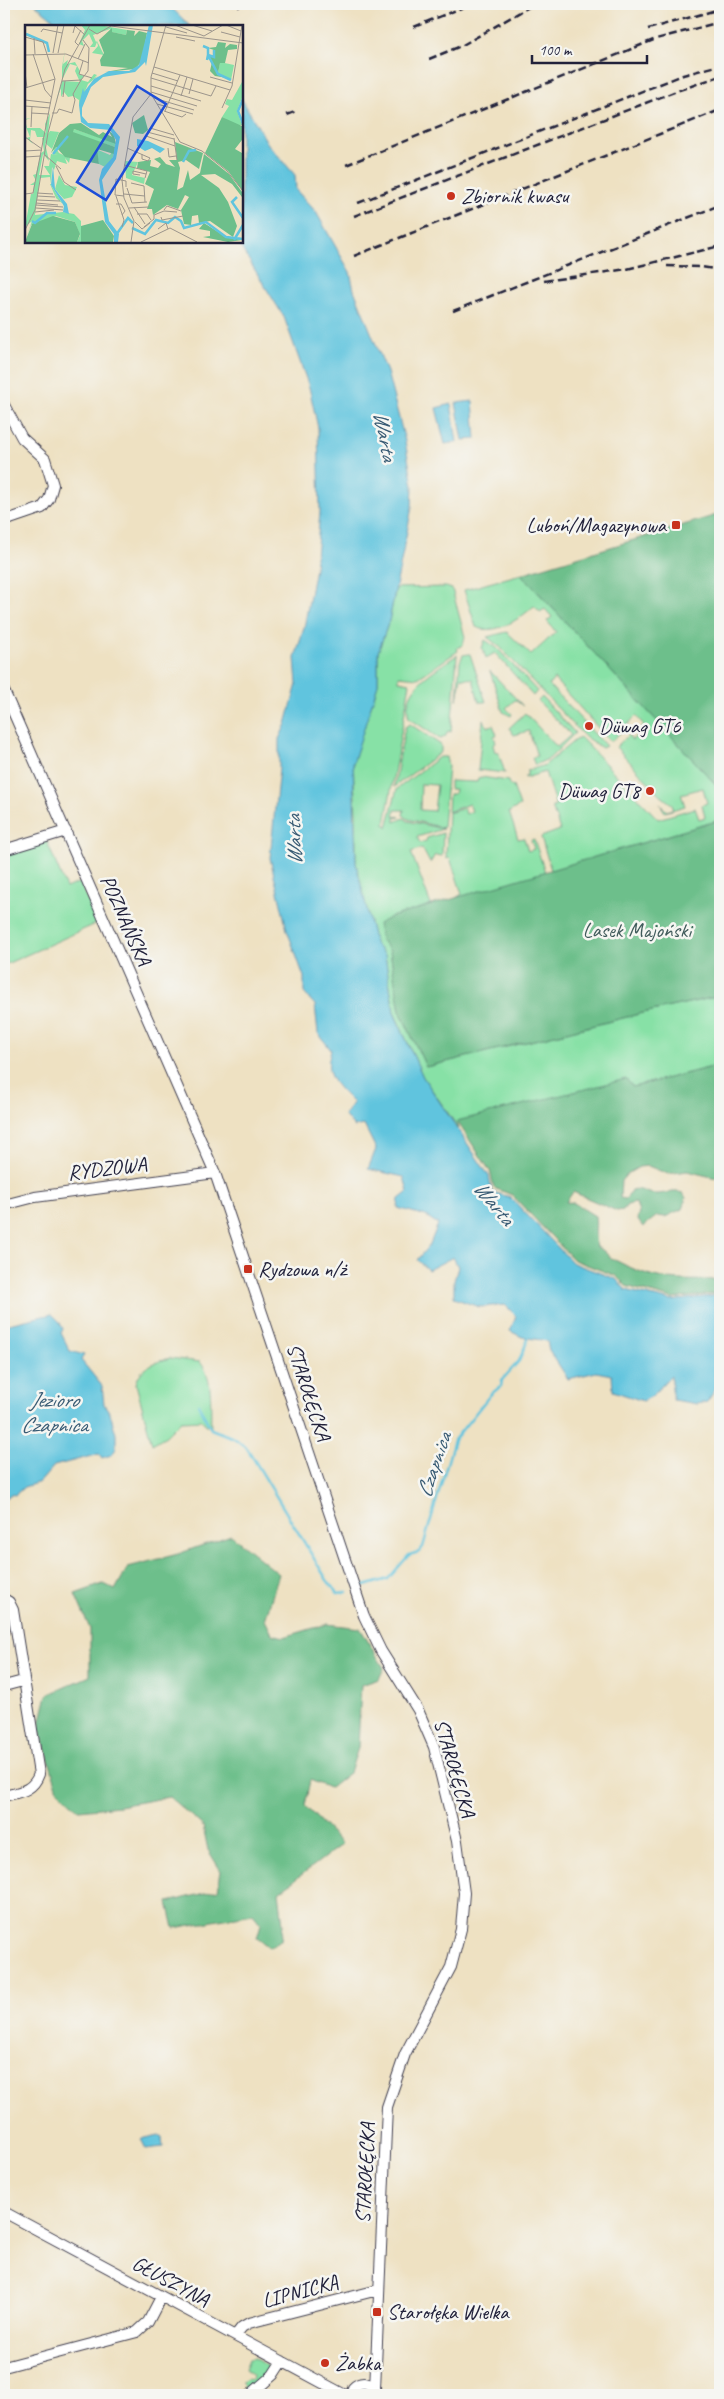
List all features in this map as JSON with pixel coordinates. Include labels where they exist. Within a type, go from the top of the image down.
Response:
[{"type":"street","points":[[4,405],[22,438],[45,459],[50,471],[53,490],[42,508],[4,521]]},
{"type":"street","name":"POZNAŃSKA","points":[[4,691],[214,1169]]},
{"type":"street","points":[[4,850],[66,831]]},
{"type":"street","name":"RYDZOWA","points":[[4,1205],[35,1196],[214,1169]]},
{"type":"street","name":"STAROŁĘCKA","points":[[214,1169],[364,1616],[381,1651],[418,1710],[434,1747],[462,1872],[463,1916],[455,1956],[439,1992],[405,2054],[387,2108],[378,2290],[376,2392]]},
{"type":"street","points":[[4,1599],[9,1602],[12,1610],[39,1774],[36,1784],[27,1790],[4,1796]]},
{"type":"street","points":[[4,1686],[23,1681]]},
{"type":"street","name":"GŁUSZYNA","points":[[5,2216],[345,2395]]},
{"type":"street","name":"LIPNICKA","points":[[235,2336],[242,2327],[249,2323],[378,2290]]},
{"type":"street","points":[[4,2367],[137,2332],[148,2322],[161,2297]]},
{"type":"street","name":"STAROŁĘCKA","points":[[366,2383],[376,2344]]},
{"type":"street","points":[[250,2395],[273,2376],[282,2361]]},
{"type":"street","name":"GŁUSZYNA","points":[[321,2382],[352,2392]]},
{"type":"street","points":[[352,2392],[359,2384],[366,2383],[376,2392]]},
{"type":"green space","points":[[720,514],[720,789],[521,574]]},
{"type":"green space","points":[[521,574],[720,789],[720,820],[551,870],[541,837],[560,830],[552,807],[556,806],[545,772],[525,778],[525,776],[527,776],[527,771],[545,765],[575,740],[581,738],[658,819],[695,808],[699,819],[705,817],[702,805],[707,803],[703,788],[681,794],[685,806],[665,812],[660,804],[667,811],[672,809],[673,805],[660,795],[616,747],[628,735],[632,740],[637,735],[635,733],[644,725],[636,716],[611,742],[554,679],[549,685],[606,746],[602,748],[585,737],[500,647],[487,637],[507,632],[531,655],[556,632],[547,621],[552,617],[545,609],[540,612],[534,606],[515,621],[499,628],[483,629],[476,627],[464,590]]},
{"type":"green space","points":[[446,587],[452,589],[465,637],[463,645],[457,648],[458,651],[418,678],[399,676],[399,681],[410,683],[385,824],[387,827],[397,789],[439,757],[446,757],[448,766],[443,828],[408,819],[403,815],[404,810],[395,810],[394,816],[400,817],[395,818],[395,822],[404,818],[408,821],[443,829],[417,837],[420,843],[426,841],[427,838],[443,833],[442,856],[435,855],[430,863],[422,848],[411,852],[431,905],[391,917],[381,939],[390,951],[400,1011],[426,1067],[643,1013],[720,996],[720,1065],[633,1087],[457,1121],[459,1129],[423,1077],[394,1012],[385,955],[375,944],[356,863],[353,763],[378,684],[378,652],[389,621],[396,588]],"holes":[[[421,784],[437,785],[434,811],[420,810]]]},
{"type":"green space","points":[[485,640],[497,648],[537,691],[533,696],[495,653],[486,658],[482,648]]},
{"type":"green space","points":[[470,654],[486,702],[479,702],[473,679],[461,678],[457,700],[460,662],[463,655]]},
{"type":"green space","points":[[457,655],[451,732],[448,731],[445,737],[440,739],[409,718],[408,707],[410,697],[415,688],[430,673]]},
{"type":"green space","points":[[490,671],[523,706],[515,700],[506,708],[512,714],[511,716],[503,712]]},
{"type":"green space","points":[[542,697],[575,733],[550,758],[535,765],[532,758],[537,756],[529,731],[514,735],[509,728],[525,713],[557,747],[571,735],[538,701]]},
{"type":"green space","points":[[483,720],[487,727],[493,725],[497,735],[494,736],[496,743],[493,745],[495,752],[498,751],[505,773],[478,770]]},
{"type":"green space","points":[[410,724],[441,745],[441,752],[394,787],[405,727]]},
{"type":"green space","points":[[478,778],[508,781],[510,786],[513,786],[520,806],[509,812],[518,839],[524,838],[528,851],[534,849],[531,840],[534,839],[545,872],[454,899],[462,894],[450,858],[447,859],[446,854],[448,813],[464,808],[466,814],[472,811],[469,804],[448,812],[449,794],[454,794],[455,789],[450,789],[450,781],[477,782]]},
{"type":"green space","name":"Lasek Majoński","points":[[720,820],[720,996],[643,1013],[426,1067],[400,1011],[390,951],[381,939],[378,924],[391,917]]},
{"type":"green space","points":[[45,837],[66,888],[80,882],[98,923],[4,965],[4,849]]},
{"type":"green space","points":[[720,1065],[720,1179],[687,1171],[668,1174],[648,1166],[639,1167],[627,1174],[621,1181],[620,1198],[626,1199],[631,1190],[634,1189],[655,1194],[679,1192],[683,1193],[686,1198],[682,1209],[665,1217],[657,1216],[643,1227],[637,1219],[639,1213],[636,1203],[627,1205],[623,1210],[617,1211],[573,1192],[566,1202],[574,1203],[595,1216],[597,1247],[613,1259],[654,1276],[678,1280],[720,1279],[720,1293],[672,1299],[626,1286],[616,1276],[574,1260],[512,1195],[494,1188],[490,1171],[457,1121],[626,1079],[633,1087]]},
{"type":"green space","points":[[170,1358],[200,1362],[209,1385],[211,1429],[201,1420],[181,1421],[166,1436],[152,1444],[136,1384],[144,1369]]},
{"type":"green space","points":[[231,1535],[279,1574],[265,1620],[272,1634],[284,1637],[327,1624],[360,1628],[384,1668],[379,1679],[361,1685],[358,1748],[350,1772],[330,1788],[310,1780],[305,1806],[342,1844],[279,1892],[283,1924],[281,1940],[269,1947],[257,1938],[261,1924],[253,1914],[174,1928],[168,1902],[218,1890],[221,1871],[208,1850],[203,1826],[169,1797],[119,1806],[79,1810],[58,1790],[39,1728],[47,1695],[90,1676],[90,1629],[75,1594],[103,1584],[115,1590],[128,1567],[178,1554]]},
{"type":"green space","points":[[254,2358],[271,2369],[248,2391],[243,2388],[242,2382],[247,2379],[252,2380],[253,2375],[245,2369],[249,2359]]},
{"type":"water","points":[[35,4],[168,4],[189,25],[60,25]]},
{"type":"water","name":"Warta","points":[[242,100],[268,144],[295,175],[296,190],[316,212],[350,272],[354,290],[387,372],[405,441],[413,486],[412,507],[389,621],[378,652],[378,684],[353,763],[356,863],[375,944],[385,955],[394,1013],[423,1077],[489,1176],[492,1192],[510,1197],[573,1263],[616,1279],[626,1290],[671,1301],[720,1295],[720,1382],[707,1402],[697,1404],[673,1400],[671,1376],[652,1396],[643,1401],[613,1391],[612,1375],[596,1372],[568,1379],[549,1350],[547,1341],[522,1337],[510,1331],[516,1316],[505,1305],[479,1307],[454,1298],[454,1281],[458,1267],[453,1257],[428,1270],[417,1260],[430,1244],[438,1224],[426,1216],[398,1208],[399,1199],[408,1192],[404,1177],[368,1169],[376,1149],[364,1125],[354,1127],[344,1115],[353,1103],[336,1085],[330,1074],[329,1059],[331,1050],[318,1033],[315,1005],[304,993],[304,977],[287,930],[270,858],[279,768],[279,739],[286,724],[297,684],[295,658],[304,628],[315,568],[320,512],[318,428],[309,387],[284,317],[238,242],[242,242]]},
{"type":"water","points":[[473,401],[476,439],[463,440],[456,403]]},
{"type":"water","points":[[451,404],[457,442],[445,444],[436,408]]},
{"type":"water","name":"Jezioro Czapnica","points":[[52,1314],[59,1321],[63,1329],[61,1333],[70,1351],[84,1355],[81,1360],[102,1386],[104,1404],[110,1413],[116,1434],[116,1449],[111,1455],[102,1458],[99,1454],[54,1466],[40,1482],[24,1487],[15,1495],[11,1494],[4,1499],[4,1325]]},
{"type":"water","points":[[159,2135],[162,2137],[163,2147],[146,2149],[141,2139]]},
{"type":"waterway","name":"Czapnica","points":[[361,1587],[388,1579],[409,1555],[419,1552],[423,1547],[454,1440],[490,1395],[501,1386],[502,1380],[519,1361],[528,1339]]},
{"type":"waterway","name":"Czapnica","points":[[198,1404],[211,1429],[234,1438],[247,1448],[327,1580],[337,1593],[347,1592]]},
{"type":"railway","points":[[237,6],[244,4]]},
{"type":"railway","points":[[414,27],[471,4]]},
{"type":"railway","points":[[429,59],[461,46],[534,4]]},
{"type":"railway","points":[[648,29],[720,9]]},
{"type":"railway","points":[[346,165],[656,39],[720,22]]},
{"type":"railway","points":[[358,203],[683,75],[720,65]]},
{"type":"railway","points":[[354,216],[720,76]]},
{"type":"railway","points":[[354,256],[720,110]]},
{"type":"railway","points":[[287,115],[295,112]]},
{"type":"railway","points":[[453,311],[720,205]]},
{"type":"railway","points":[[544,281],[627,269],[720,246]]},
{"type":"railway","points":[[667,266],[702,267],[720,270]]},
{"type":"place","name":"Zbiornik kwasu","points":[[451,196]]},
{"type":"place","name":"Luboń/Magazynowa","points":[[676,525]]},
{"type":"place","name":"Düwag GT6","points":[[589,726]]},
{"type":"place","name":"Düwag GT8","points":[[650,791]]},
{"type":"place","name":"Rydzowa n/ż","points":[[248,1269]]},
{"type":"place","name":"Starołęka Wielka","points":[[377,2312]]},
{"type":"place","name":"Żabka","points":[[325,2363]]}]
